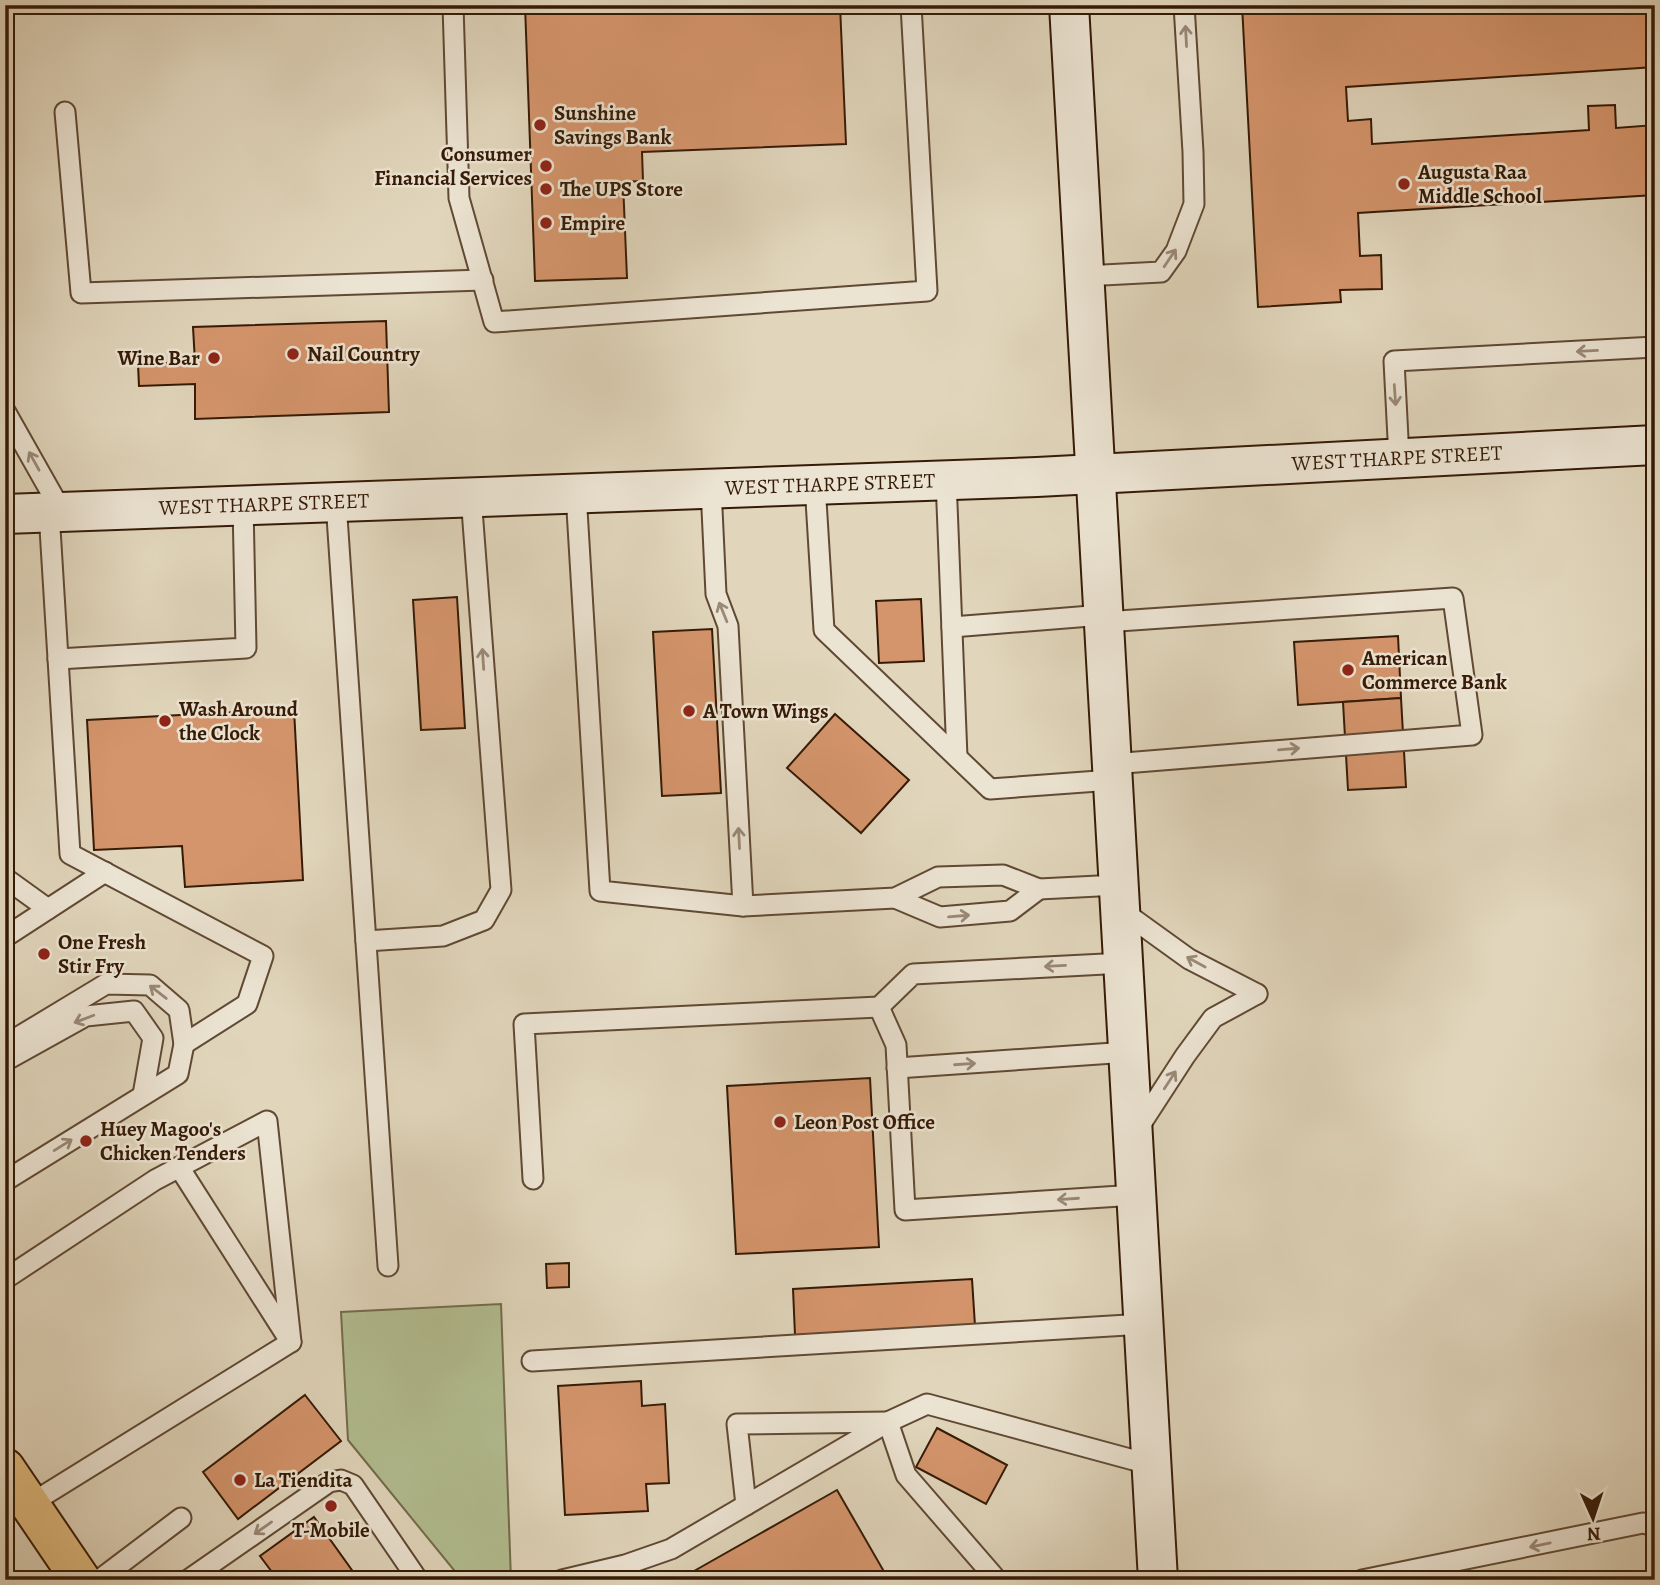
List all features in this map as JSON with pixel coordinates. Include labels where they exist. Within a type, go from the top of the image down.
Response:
[{"type":"main road","points":[[1069,5],[1158,1580]]},
{"type":"main road","name":"WEST THARPE STREET","points":[[5,513],[1095,474],[1655,444]]},
{"type":"main road","points":[[5,1468],[81,1580]]},
{"type":"lane","points":[[453,5],[459,198],[494,322],[927,291],[911,5]]},
{"type":"lane","points":[[1084,276],[1161,272],[1176,251],[1194,204],[1184,5]]},
{"type":"lane","points":[[65,112],[81,293],[484,280]]},
{"type":"lane","points":[[1399,458],[1394,361],[1655,347]]},
{"type":"lane","points":[[5,411],[56,512],[58,659],[69,854],[263,956],[247,1004],[184,1044]]},
{"type":"lane","points":[[946,480],[957,757]]},
{"type":"lane","points":[[815,484],[824,629],[990,789],[1221,755],[1472,735],[1452,598],[952,627]]},
{"type":"lane","points":[[711,488],[716,594],[728,626],[743,906]]},
{"type":"lane","points":[[576,493],[600,891],[743,906],[895,898],[938,877],[1003,875],[1039,888],[1119,897],[1189,959],[1256,994],[1213,1018],[1133,1137]]},
{"type":"lane","points":[[366,941],[443,936],[484,920],[501,890],[471,496]]},
{"type":"lane","points":[[336,502],[388,1266]]},
{"type":"lane","points":[[58,659],[246,648],[243,505]]},
{"type":"lane","points":[[5,937],[105,872]]},
{"type":"lane","points":[[5,878],[48,909]]},
{"type":"lane","points":[[895,898],[940,918],[1010,911],[1039,888]]},
{"type":"lane","points":[[533,1179],[524,1024],[879,1007],[913,974],[1124,963]]},
{"type":"lane","points":[[5,1045],[106,984],[150,985],[179,1010],[184,1044],[178,1074],[5,1181]]},
{"type":"lane","points":[[879,1007],[896,1045],[905,1210],[1136,1195]]},
{"type":"lane","points":[[5,1061],[86,1016],[134,1012],[152,1038],[143,1095]]},
{"type":"lane","points":[[897,1068],[1128,1052]]},
{"type":"lane","points":[[5,1279],[155,1180],[267,1121],[291,1342]]},
{"type":"lane","points":[[179,1167],[291,1342]]},
{"type":"lane","points":[[532,1361],[1144,1324]]},
{"type":"lane","points":[[30,1504],[291,1342]]},
{"type":"lane","points":[[562,1580],[629,1572],[888,1422],[927,1404],[1152,1465]]},
{"type":"lane","points":[[747,1505],[737,1424],[888,1422]]},
{"type":"lane","points":[[888,1422],[906,1475],[997,1580]]},
{"type":"lane","points":[[188,1580],[329,1482],[341,1480],[353,1485],[418,1580]]},
{"type":"lane","points":[[99,1580],[181,1518]]},
{"type":"lane","points":[[1362,1580],[1643,1523],[1655,1526]]},
{"type":"green space","points":[[501,1304],[511,1580],[462,1580],[348,1440],[341,1312]]},
{"type":"building","points":[[525,5],[840,5],[846,144],[642,152],[643,181],[623,182],[627,278],[535,281]]},
{"type":"building","points":[[1242,5],[1365,5],[1366,14],[1521,5],[1655,5],[1655,67],[1346,87],[1348,121],[1371,119],[1372,144],[1589,130],[1588,106],[1615,105],[1616,128],[1655,125],[1655,195],[1358,213],[1360,256],[1381,255],[1382,289],[1340,290],[1341,302],[1258,307]]},
{"type":"building","points":[[386,321],[389,412],[195,419],[195,384],[139,386],[138,364],[195,362],[193,327]]},
{"type":"building","points":[[457,597],[465,728],[421,730],[413,600]]},
{"type":"building","points":[[921,599],[924,661],[879,663],[876,601]]},
{"type":"building","points":[[712,629],[721,793],[662,796],[653,632]]},
{"type":"building","name":"American Commerce Bank","points":[[1398,636],[1401,698],[1298,705],[1294,642]]},
{"type":"building","points":[[1401,698],[1406,787],[1348,790],[1343,702]]},
{"type":"building","points":[[294,709],[303,880],[185,887],[182,846],[94,850],[87,720]]},
{"type":"building","points":[[835,714],[909,780],[861,833],[787,768]]},
{"type":"building","points":[[870,1078],[879,1247],[736,1254],[727,1086]]},
{"type":"building","points":[[569,1263],[569,1287],[547,1288],[546,1264]]},
{"type":"building","points":[[972,1279],[975,1326],[795,1335],[793,1289]]},
{"type":"building","points":[[641,1381],[642,1406],[665,1404],[669,1483],[646,1484],[648,1511],[565,1515],[558,1386]]},
{"type":"building","points":[[305,1395],[341,1441],[238,1519],[203,1472]]},
{"type":"building","points":[[937,1428],[1007,1465],[986,1504],[916,1467]]},
{"type":"building","points":[[837,1490],[886,1575],[877,1580],[690,1580],[687,1575]]},
{"type":"building","points":[[314,1517],[359,1580],[278,1580],[260,1556]]},
{"type":"place","name":"Sunshine Savings Bank","points":[[540,125]]},
{"type":"place","name":"Consumer Financial Services","points":[[546,166]]},
{"type":"place","name":"Augusta Raa Middle School","points":[[1404,184]]},
{"type":"place","name":"The UPS Store","points":[[546,189]]},
{"type":"place","name":"Empire","points":[[546,223]]},
{"type":"place","name":"Nail Country","points":[[293,354]]},
{"type":"place","name":"Wine Bar","points":[[214,358]]},
{"type":"place","name":"American Commerce Bank","points":[[1348,670]]},
{"type":"place","name":"A Town Wings","points":[[689,711]]},
{"type":"place","name":"Wash Around the Clock","points":[[165,721]]},
{"type":"place","name":"One Fresh Stir Fry","points":[[44,954]]},
{"type":"place","name":"Leon Post Office","points":[[780,1122]]},
{"type":"place","name":"Huey Magoo's Chicken Tenders","points":[[86,1141]]},
{"type":"place","name":"La Tiendita","points":[[240,1480]]},
{"type":"place","name":"T-Mobile","points":[[331,1506]]}]
